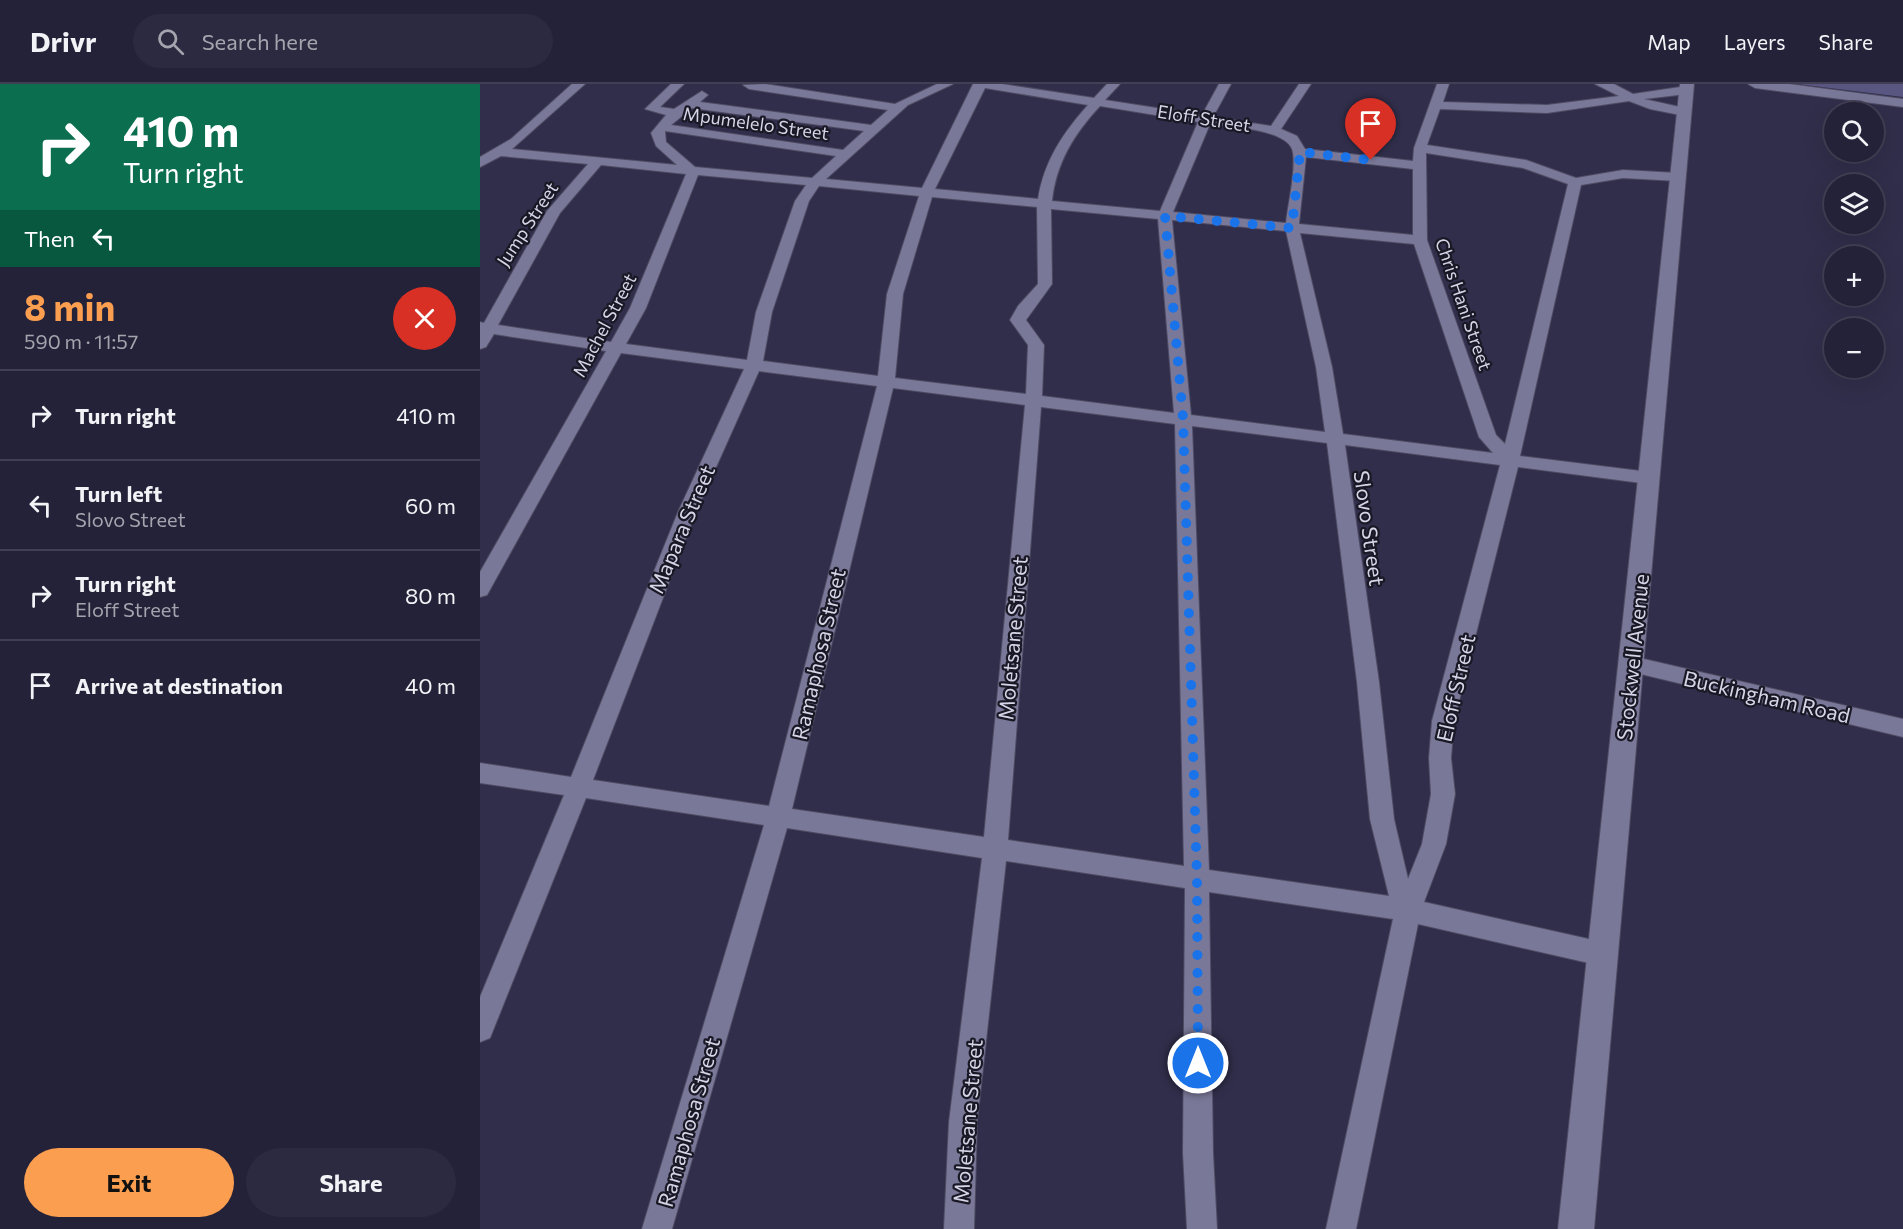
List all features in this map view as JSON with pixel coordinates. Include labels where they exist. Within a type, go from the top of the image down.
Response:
[{"type":"street","points":[[480,163],[501,152],[533,127],[579,84]]},
{"type":"street","points":[[676,113],[651,109],[678,84]]},
{"type":"street","name":"Mapara Street","points":[[480,1029],[687,512],[754,365],[757,343],[775,277],[802,201],[815,182],[898,108],[914,90],[946,84]]},
{"type":"street","name":"Eloff Street","points":[[980,84],[1274,130],[1293,139],[1300,152]]},
{"type":"street","name":"Ramaphosa Street","points":[[657,1229],[778,817],[886,382],[895,294],[927,192],[980,84]]},
{"type":"street","name":"Moletsane Street","points":[[959,1229],[963,1122],[995,851],[1033,400],[1038,370],[1036,345],[1018,320],[1023,310],[1041,292],[1045,284],[1044,204],[1049,174],[1060,148],[1114,84]]},
{"type":"street","points":[[1202,1229],[1198,1153],[1197,879],[1183,418],[1165,216],[1174,189],[1205,118],[1225,84]]},
{"type":"street","points":[[1274,130],[1305,84]]},
{"type":"street","name":"Chris Hani Street","points":[[1443,84],[1420,148],[1419,240],[1488,437],[1509,459]]},
{"type":"street","points":[[1601,84],[1618,88],[1632,98],[1651,106],[1686,95]]},
{"type":"street","points":[[1755,84],[1903,103]]},
{"type":"street","points":[[749,85],[898,108]]},
{"type":"street","points":[[1437,105],[1547,109],[1632,98],[1686,95]]},
{"type":"street","name":"Stockwell Avenue","points":[[1575,1229],[1686,95]]},
{"type":"street","name":"Mpumelelo Street","points":[[676,113],[695,99],[873,129]]},
{"type":"street","points":[[676,113],[661,127],[657,140],[693,172]]},
{"type":"street","name":"Mpumelelo Street","points":[[661,127],[846,154]]},
{"type":"street","points":[[1420,148],[1526,164],[1575,182],[1623,174],[1678,177]]},
{"type":"street","points":[[501,152],[1419,240]]},
{"type":"street","points":[[1300,152],[1419,166]]},
{"type":"street","name":"Slovo Street","points":[[1300,152],[1292,228],[1324,367],[1335,437],[1368,682],[1381,810],[1398,888],[1408,910]]},
{"type":"street","name":"Jump Street","points":[[480,344],[485,328],[554,211],[597,162]]},
{"type":"street","name":"Machel Street","points":[[480,590],[638,308],[693,172]]},
{"type":"street","name":"Eloff Street","points":[[1341,1229],[1408,910],[1434,844],[1443,794],[1440,758],[1443,721],[1492,539],[1575,182]]},
{"type":"street","points":[[485,328],[616,348],[1649,477]]},
{"type":"street","name":"Buckingham Road","points":[[1631,664],[1903,728]]},
{"type":"street","points":[[480,773],[995,851],[1408,910],[1602,954]]},
{"type":"shaded area","points":[[1797,84],[1903,84],[1903,97]]},
{"type":"route","points":[[1198,1063],[1197,879],[1183,418],[1165,216],[1292,228],[1300,152],[1371,160]]}]
